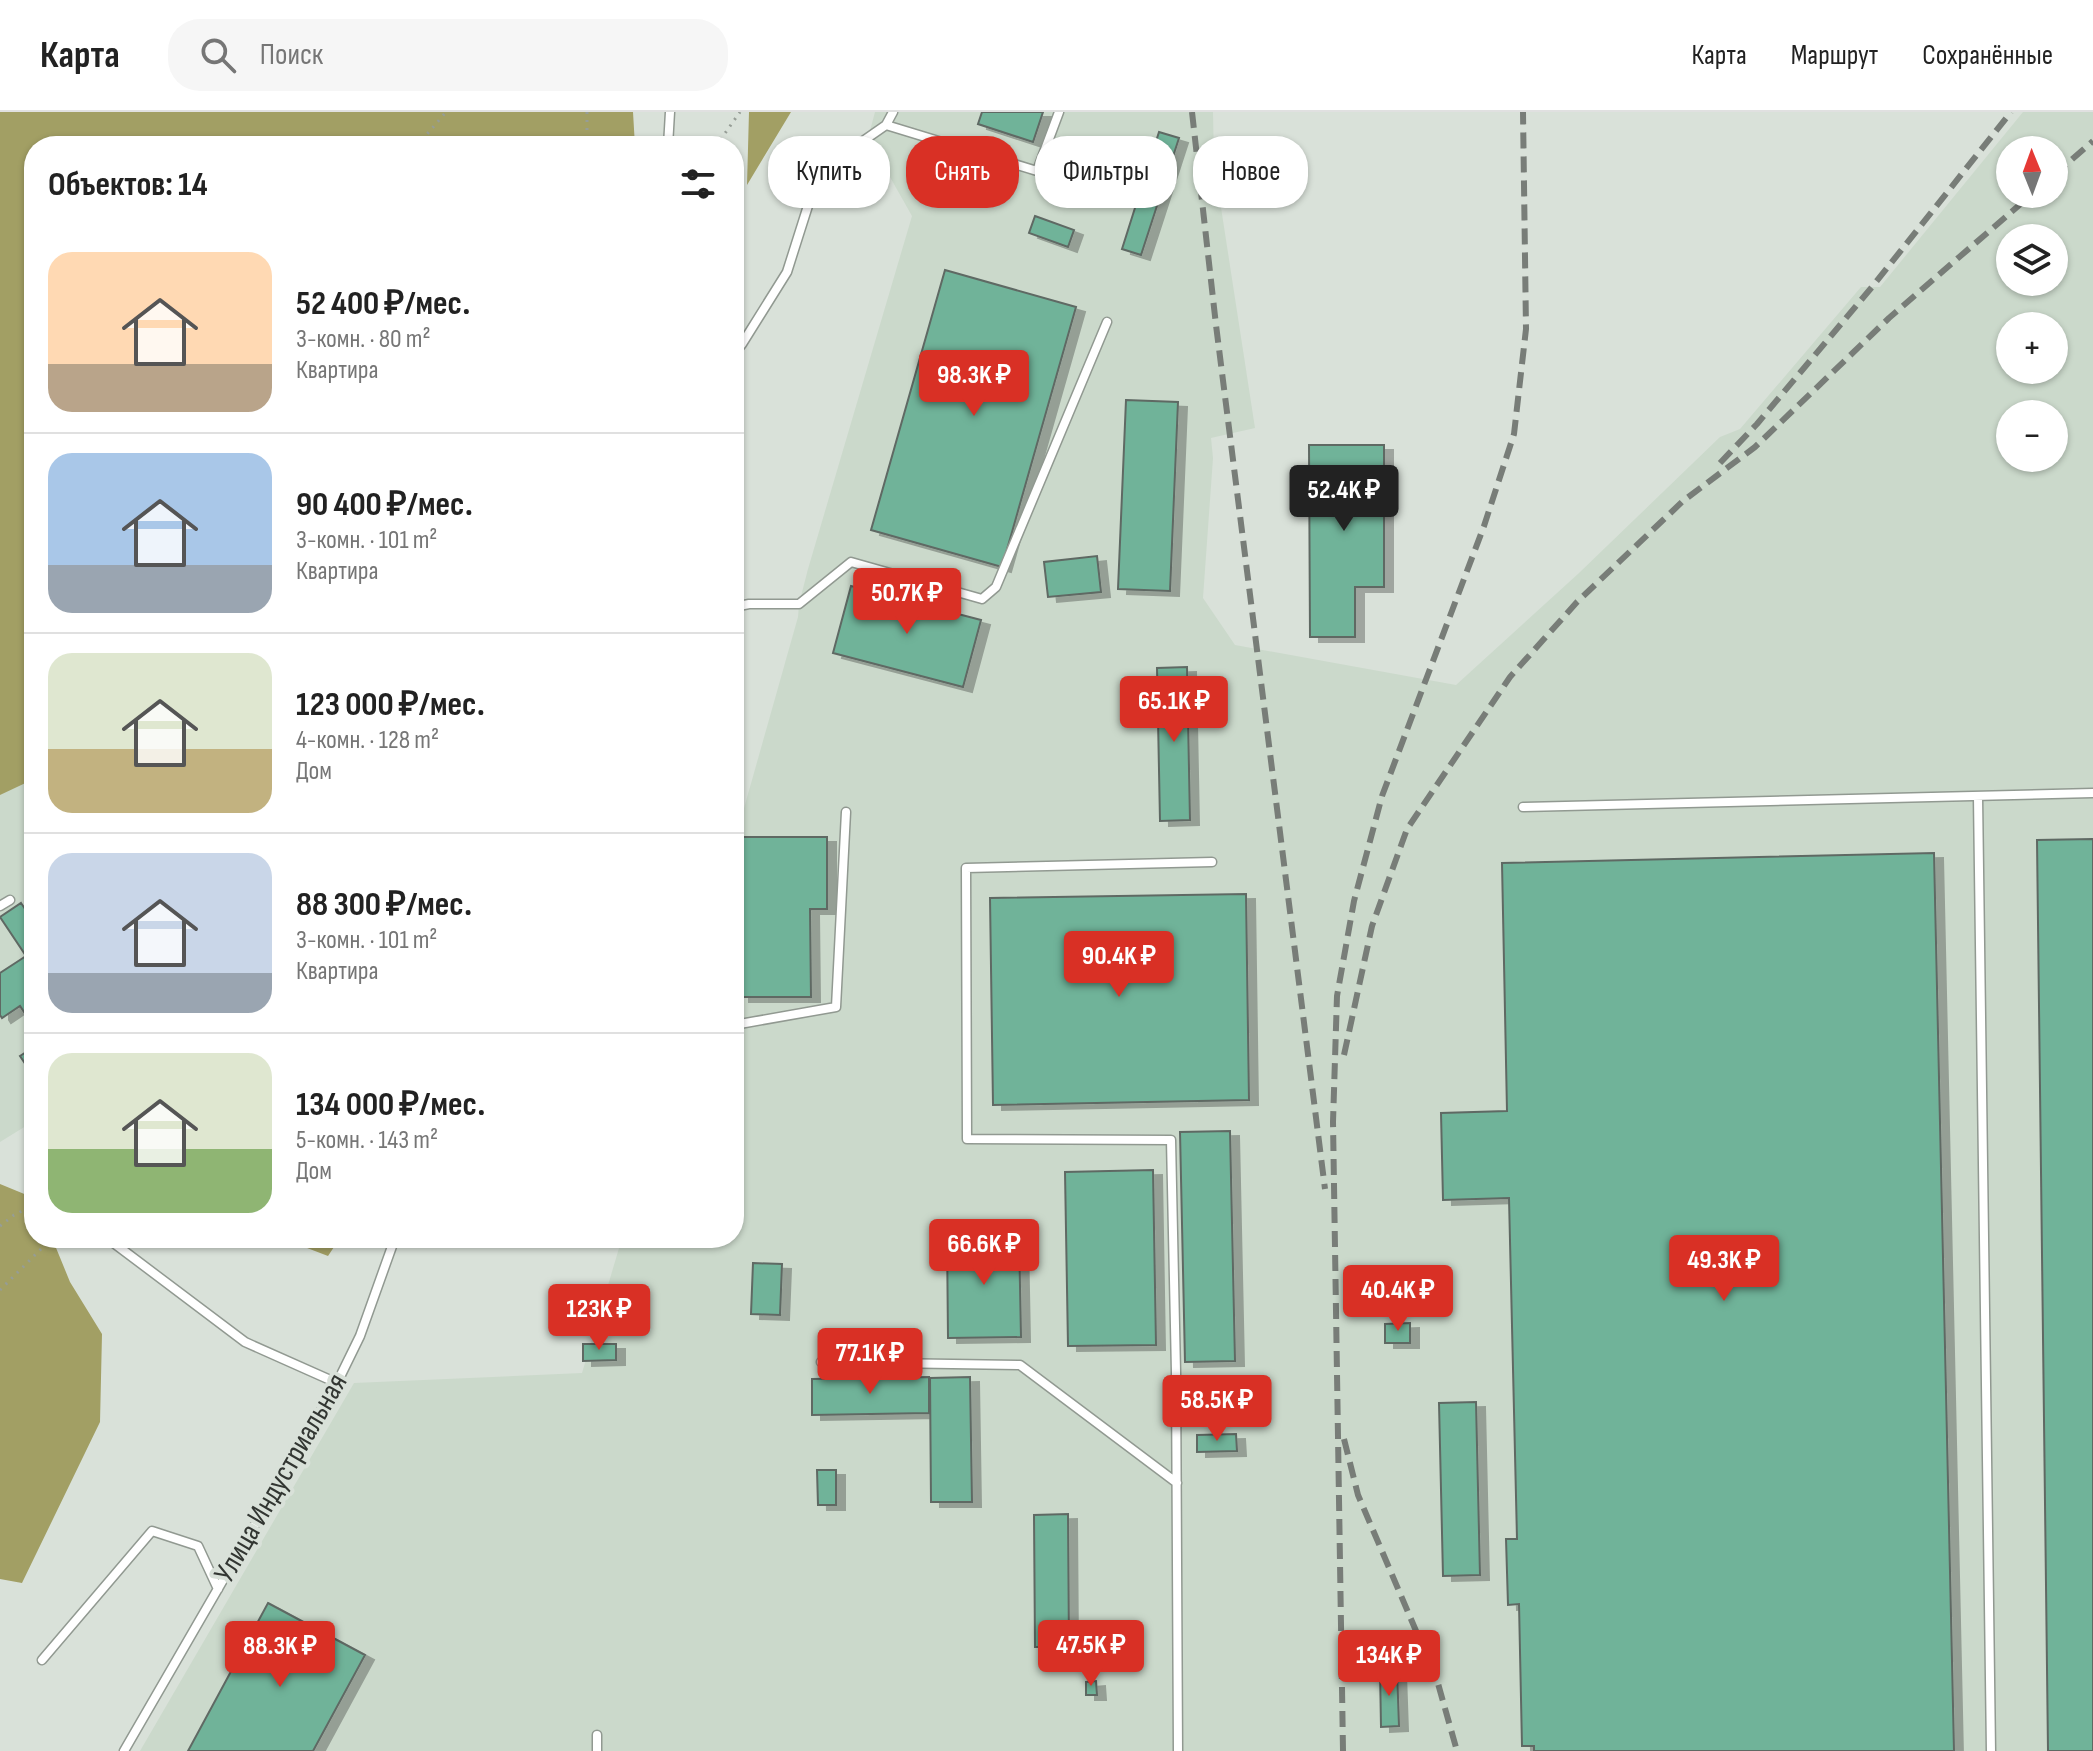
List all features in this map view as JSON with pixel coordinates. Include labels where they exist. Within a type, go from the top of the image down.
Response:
[{"type":"lane","points":[[669,136],[670,112]]},
{"type":"lane","points":[[744,341],[787,272],[813,190],[853,148],[886,125],[893,112]]},
{"type":"lane","points":[[886,125],[1037,171],[1059,112]]},
{"type":"lane","points":[[744,605],[799,604],[851,562],[982,599],[996,587],[1107,322]]},
{"type":"lane","points":[[1523,807],[2093,793]]},
{"type":"lane","points":[[1978,797],[1991,1751]]},
{"type":"lane","points":[[744,1023],[836,1007],[846,812]]},
{"type":"lane","points":[[1178,1751],[1171,1140],[967,1139],[966,868],[1212,862]]},
{"type":"lane","points":[[0,906],[10,900]]},
{"type":"lane","points":[[120,1248],[245,1342],[337,1383]]},
{"type":"lane","name":"Улица Индустриальная","points":[[124,1751],[337,1383],[360,1336],[391,1248]]},
{"type":"lane","points":[[821,1362],[1020,1365],[1177,1483]]},
{"type":"lane","points":[[42,1660],[152,1531],[198,1546],[218,1589]]},
{"type":"lane","points":[[597,1735],[597,1751]]},
{"type":"path","points":[[426,136],[446,112]]},
{"type":"path","points":[[587,112],[587,136]]},
{"type":"path","points":[[723,136],[740,112]]},
{"type":"path","points":[[0,1226],[24,1210]]},
{"type":"path","points":[[0,1290],[42,1248]]},
{"type":"shaded area","points":[[0,112],[633,112],[634,136],[24,136],[24,784],[0,795]]},
{"type":"shaded area","points":[[749,112],[791,112],[777,136],[768,136],[768,150],[747,185]]},
{"type":"shaded area","points":[[875,112],[1213,112],[1213,136],[1193,136],[1193,208],[1221,208],[1255,428],[1211,438],[1213,458],[1203,598],[1235,645],[1456,685],[1579,573],[1720,437],[1740,429],[1861,287],[1880,287],[1996,145],[1996,208],[2068,208],[2068,136],[2003,136],[2023,112],[2093,112],[2093,1751],[140,1751],[354,1383],[582,1373],[619,1248],[744,1248],[744,808],[798,617],[808,569],[912,216],[907,208],[1019,208],[1019,136],[906,136],[906,205],[890,177],[890,136],[869,136]]},
{"type":"shaded area","points":[[0,727],[24,733],[24,1127],[0,1142]]},
{"type":"shaded area","points":[[0,1184],[24,1194],[24,1248],[56,1248],[70,1282],[102,1334],[100,1422],[22,1583],[0,1579]]},
{"type":"shaded area","points":[[307,1248],[333,1248],[328,1256]]},
{"type":"building","points":[[982,112],[1043,112],[1033,142],[978,124]]},
{"type":"building","points":[[1135,208],[1156,208],[1141,255],[1122,249]]},
{"type":"building","points":[[1035,216],[1074,230],[1068,247],[1029,233]]},
{"type":"building","points":[[945,270],[1076,307],[1002,567],[871,530]]},
{"type":"building","points":[[1126,400],[1178,402],[1170,591],[1118,589]]},
{"type":"building","points":[[1309,445],[1384,445],[1384,587],[1355,587],[1355,637],[1310,637]]},
{"type":"building","points":[[1097,556],[1101,592],[1048,597],[1044,562]]},
{"type":"building","points":[[851,586],[981,620],[963,687],[833,653]]},
{"type":"building","points":[[1187,667],[1190,820],[1160,821],[1157,668]]},
{"type":"building","points":[[744,837],[827,837],[827,909],[810,909],[811,997],[744,997]]},
{"type":"building","points":[[2093,839],[2093,1751],[2048,1751],[2037,840]]},
{"type":"building","points":[[1934,853],[1954,1751],[1534,1751],[1534,1746],[1522,1746],[1519,1604],[1508,1605],[1506,1539],[1517,1539],[1509,1198],[1443,1200],[1441,1113],[1507,1111],[1502,863]]},
{"type":"building","points":[[1246,894],[1249,1100],[993,1105],[990,898]]},
{"type":"building","points":[[21,903],[24,907],[24,953],[0,917]]},
{"type":"building","points":[[24,957],[24,1012],[20,1006],[2,1018],[0,1015],[0,973]]},
{"type":"building","points":[[1230,1131],[1235,1361],[1185,1362],[1180,1132]]},
{"type":"building","points":[[1153,1170],[1156,1345],[1068,1346],[1065,1172]]},
{"type":"building","points":[[1019,1235],[1021,1337],[948,1338],[947,1236]]},
{"type":"building","points":[[753,1263],[782,1264],[780,1315],[751,1314]]},
{"type":"building","points":[[1410,1323],[1410,1343],[1385,1343],[1385,1324]]},
{"type":"building","points":[[583,1344],[616,1344],[616,1360],[583,1361]]},
{"type":"building","points":[[929,1377],[929,1413],[812,1415],[812,1379]]},
{"type":"building","points":[[970,1377],[972,1502],[931,1502],[930,1378]]},
{"type":"building","points":[[1476,1402],[1480,1575],[1443,1576],[1439,1403]]},
{"type":"building","points":[[1236,1434],[1237,1451],[1197,1452],[1197,1435]]},
{"type":"building","points":[[817,1470],[836,1470],[836,1505],[818,1505]]},
{"type":"building","points":[[1068,1514],[1069,1647],[1035,1647],[1034,1515]]},
{"type":"building","points":[[268,1603],[365,1655],[313,1751],[188,1751]]},
{"type":"building","points":[[1380,1669],[1397,1669],[1399,1726],[1381,1727]]},
{"type":"building","points":[[1096,1681],[1097,1695],[1086,1695],[1086,1682]]},
{"type":"railway","points":[[1192,112],[1325,1189]]},
{"type":"railway","points":[[1343,1751],[1333,1122],[1337,996],[1354,901],[1382,796],[1484,526],[1514,434],[1526,329],[1523,112]]},
{"type":"railway","points":[[1720,463],[1757,424],[1872,287],[2011,112]]},
{"type":"railway","points":[[2068,163],[2093,141]]},
{"type":"railway","points":[[1344,1055],[1372,926],[1407,829],[1510,677],[1577,602],[1683,501],[1755,447],[1889,318],[2016,208]]},
{"type":"railway","points":[[1344,1439],[1358,1495],[1437,1680],[1457,1751]]}]
